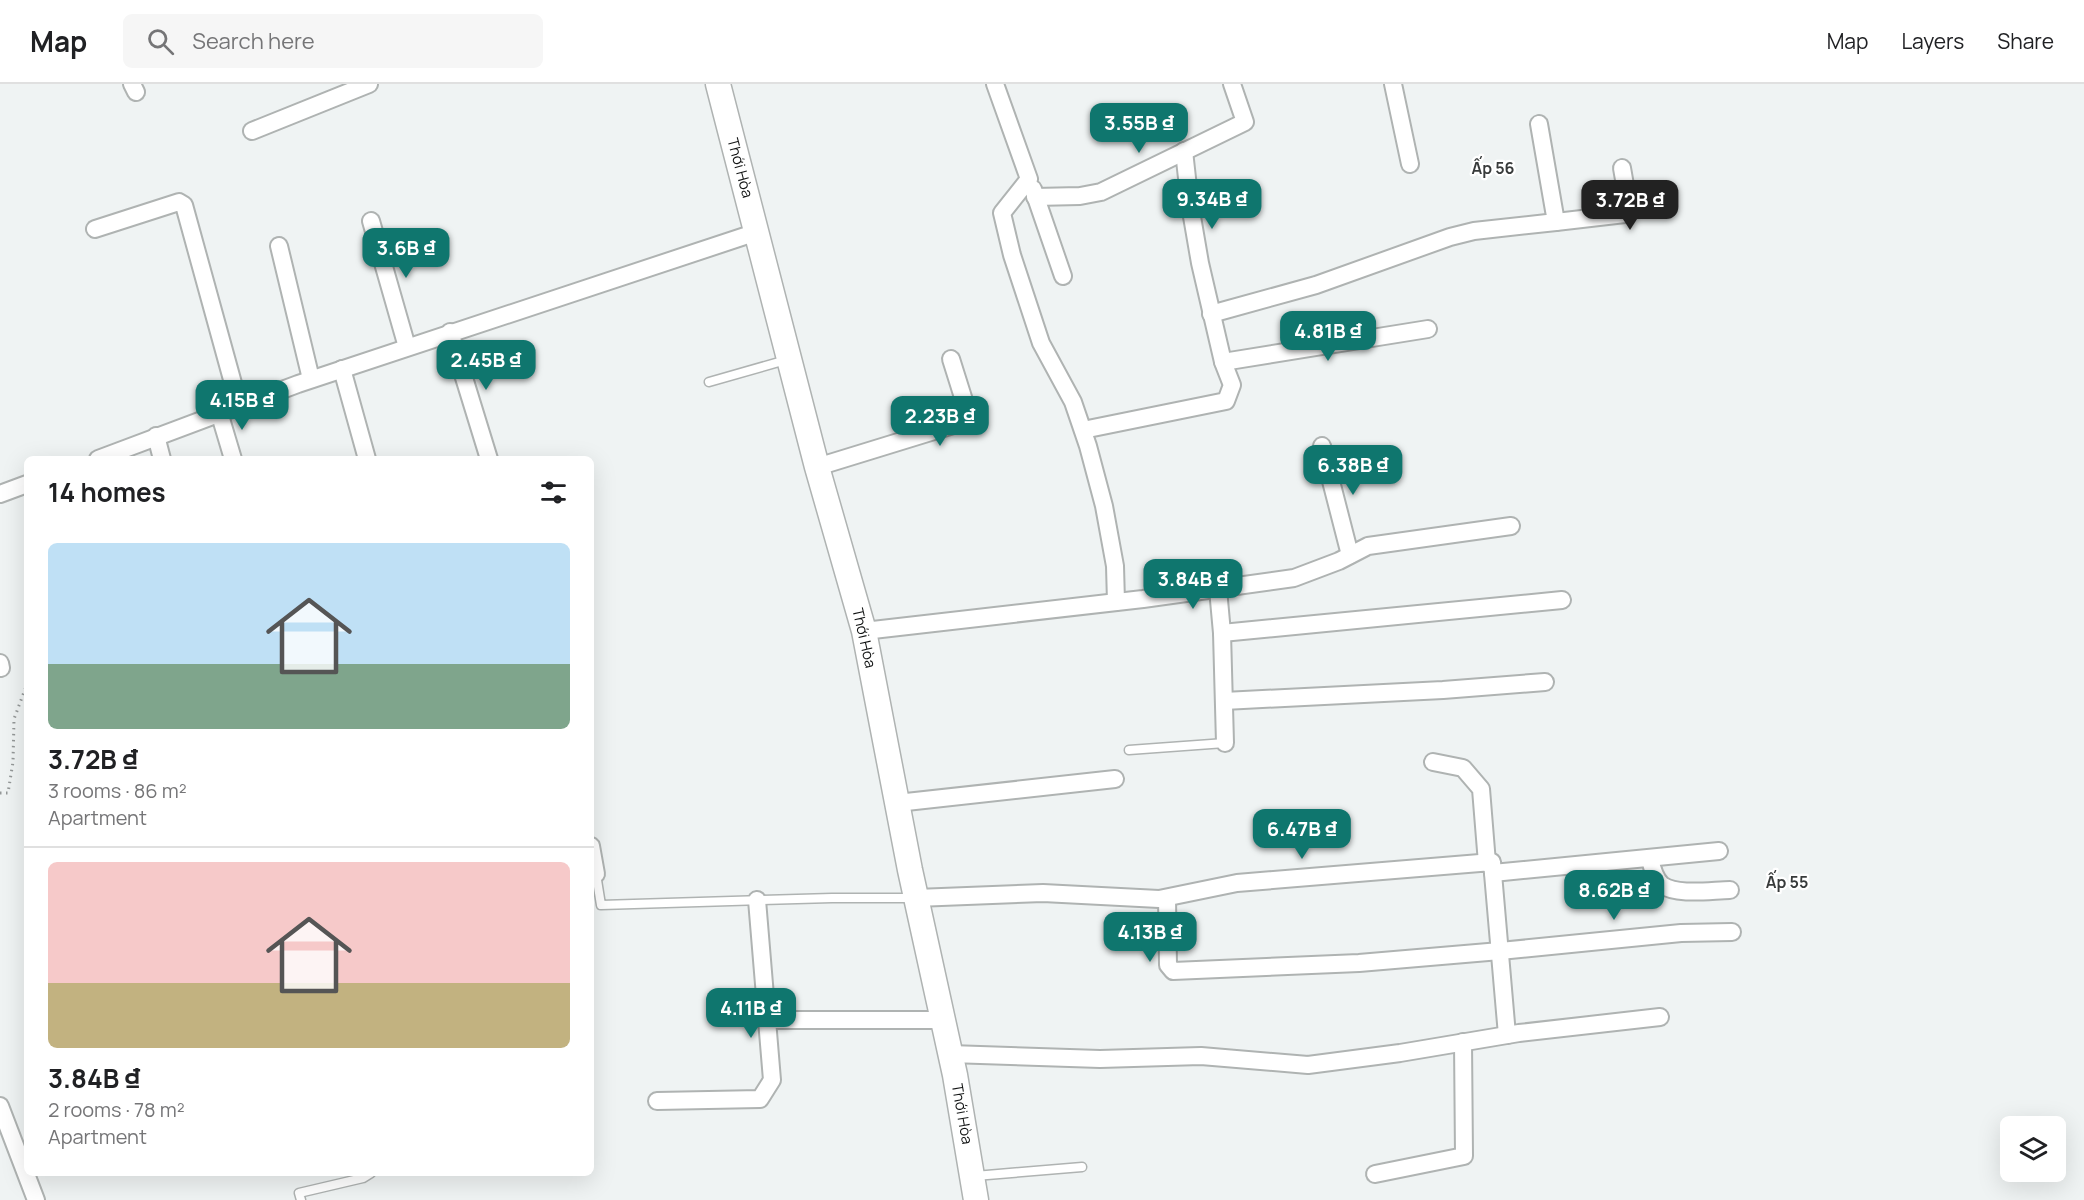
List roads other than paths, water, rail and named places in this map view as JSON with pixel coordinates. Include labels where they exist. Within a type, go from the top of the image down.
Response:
[{"type":"street","points":[[252,131],[369,84]]},
{"type":"street","name":"Thới Hòa","points":[[718,84],[817,467],[864,631],[916,898],[956,1075],[976,1200]]},
{"type":"street","points":[[995,84],[1063,276]]},
{"type":"street","points":[[1035,197],[1080,196],[1101,192],[1245,122],[1232,84]]},
{"type":"street","points":[[1392,84],[1410,164]]},
{"type":"street","points":[[1539,124],[1556,222]]},
{"type":"street","points":[[1083,430],[1226,401],[1232,385],[1223,362],[1211,314],[1190,204],[1184,152]]},
{"type":"street","points":[[1211,314],[1316,285],[1458,235],[1498,227],[1625,214],[1629,208],[1622,168]]},
{"type":"street","points":[[1029,179],[1002,213],[1012,255],[1041,343],[1073,402],[1083,430],[1104,506],[1115,566],[1116,602]]},
{"type":"street","points":[[95,229],[179,202],[184,205],[238,405]]},
{"type":"street","points":[[371,221],[407,347]]},
{"type":"street","points":[[106,456],[312,379],[757,232]]},
{"type":"street","points":[[279,246],[312,379]]},
{"type":"street","points":[[1223,362],[1428,329]]},
{"type":"street","points":[[450,332],[488,456]]},
{"type":"street","points":[[817,467],[965,420],[967,410],[951,359]]},
{"type":"street","points":[[342,369],[366,456]]},
{"type":"street","points":[[219,412],[231,456]]},
{"type":"street","points":[[156,436],[161,456]]},
{"type":"street","points":[[1322,446],[1350,555]]},
{"type":"street","points":[[1,491],[24,485]]},
{"type":"street","points":[[864,631],[1294,579],[1368,546],[1511,526]]},
{"type":"street","points":[[1218,589],[1222,633],[1225,743]]},
{"type":"street","points":[[1222,633],[1562,600]]},
{"type":"street","points":[[1224,701],[1443,690],[1545,682]]},
{"type":"street","points":[[1433,762],[1463,768],[1481,789],[1500,951],[1507,1035]]},
{"type":"street","points":[[897,803],[1115,779]]},
{"type":"street","points":[[916,898],[1043,893],[1117,898],[1167,898],[1237,883],[1650,859],[1719,851]]},
{"type":"street","points":[[1650,859],[1654,875],[1662,885],[1674,890],[1730,890]]},
{"type":"street","points":[[1167,898],[1167,964],[1173,971],[1359,963],[1681,933],[1732,932]]},
{"type":"street","points":[[657,1101],[760,1099],[772,1080],[756,900]]},
{"type":"street","points":[[950,1054],[1100,1059],[1201,1056],[1308,1065],[1400,1053],[1507,1035],[1660,1017]]},
{"type":"street","points":[[767,1020],[942,1020]]},
{"type":"street","points":[[1375,1174],[1464,1156],[1463,1042]]},
{"type":"street","points":[[0,1106],[24,1169]]},
{"type":"street","points":[[27,1176],[36,1200]]},
{"type":"lane","points":[[709,382],[789,359]]},
{"type":"lane","points":[[1130,750],[1225,743]]},
{"type":"lane","points":[[594,879],[601,905],[832,898],[916,898]]},
{"type":"lane","points":[[972,1176],[1082,1167]]},
{"type":"lane","points":[[301,1200],[299,1193],[366,1176]]},
{"type":"district","name":"Ấp 56","points":[[1493,168]]},
{"type":"district","name":"Ấp 55","points":[[1787,882]]}]
